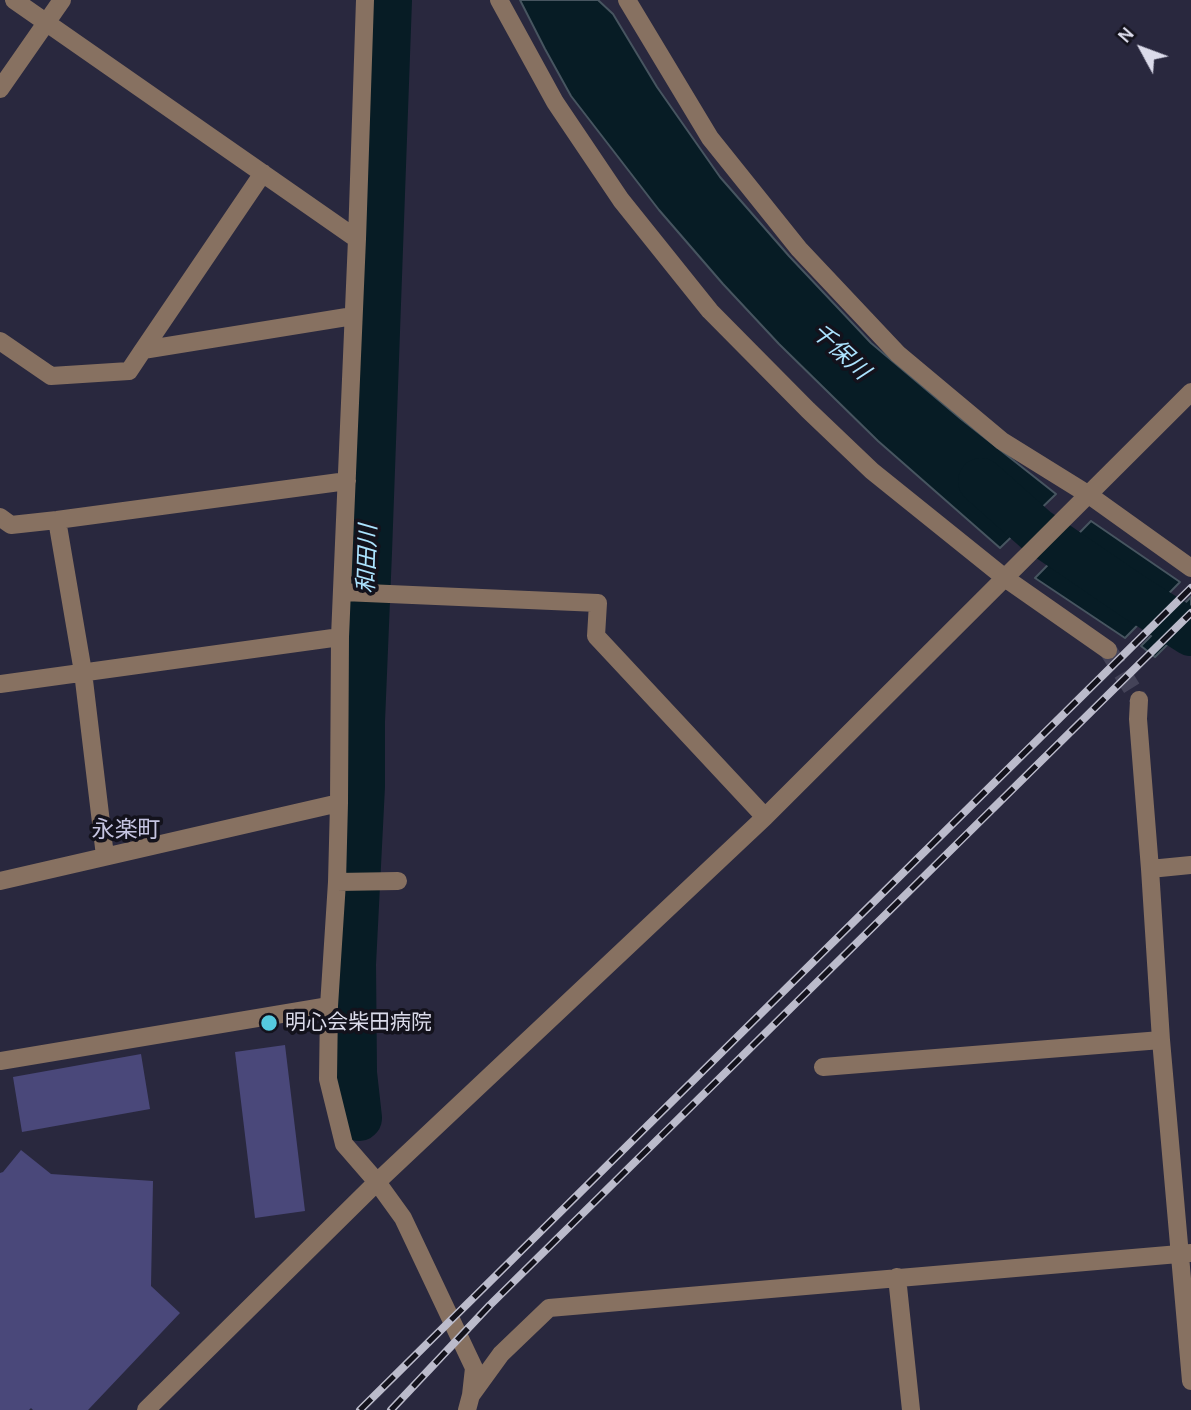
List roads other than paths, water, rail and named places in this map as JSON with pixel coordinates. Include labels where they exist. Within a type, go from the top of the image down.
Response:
[{"type":"street","points":[[14,0],[358,239]]},
{"type":"street","points":[[0,89],[62,0]]},
{"type":"street","points":[[365,0],[358,239],[346,481],[348,592],[340,637],[340,881],[329,1006],[328,1079],[344,1144],[377,1182],[403,1218],[474,1368],[471,1405]]},
{"type":"street","points":[[499,0],[555,103],[621,201],[710,311],[807,410],[872,471],[1108,650]]},
{"type":"street","points":[[627,0],[710,138],[808,259],[898,354],[1002,441],[1083,500],[1191,568]]},
{"type":"street","points":[[0,341],[51,376],[129,371],[262,173]]},
{"type":"street","points":[[143,350],[353,316]]},
{"type":"street","points":[[146,1410],[377,1182],[765,817],[1191,392]]},
{"type":"street","points":[[0,517],[11,524],[57,520],[346,481]]},
{"type":"street","points":[[57,520],[83,672],[105,856]]},
{"type":"street","points":[[348,592],[598,603],[596,636],[765,817]]},
{"type":"street","points":[[0,684],[340,637]]},
{"type":"street","points":[[1139,700],[1138,719],[1161,1040],[1185,1253],[1191,1381]]},
{"type":"street","points":[[0,881],[339,803]]},
{"type":"street","points":[[1150,869],[1191,865]]},
{"type":"street","points":[[340,881],[398,881]]},
{"type":"street","points":[[0,1061],[329,1006]]},
{"type":"street","points":[[823,1067],[1161,1040]]},
{"type":"street","points":[[471,1405],[501,1354],[549,1308],[1185,1253]]},
{"type":"street","points":[[897,1277],[911,1410]]},
{"type":"water","points":[[520,0],[598,0],[613,14],[657,87],[720,177],[789,256],[871,343],[1056,494],[1000,548],[878,441],[779,344],[659,210],[571,96]]},
{"type":"water","points":[[1091,521],[1180,582],[1125,638],[1035,578]]},
{"type":"water","points":[[1191,597],[1189,625],[1181,624],[1182,630],[1155,657],[1141,646],[1164,623],[1178,622],[1179,618],[1175,613]]},
{"type":"waterway","name":"和田川","points":[[359,1118],[354,1073],[353,964],[362,786],[362,721],[389,0]]},
{"type":"waterway","name":"千保川","points":[[981,481],[1036,530],[1191,633]]},
{"type":"tunnel","points":[[1108,650],[1139,700]]},
{"type":"railway","points":[[360,1410],[1191,588]]},
{"type":"railway","points":[[391,1410],[490,1305],[1191,613]]},
{"type":"place","name":"明心会柴田病院","points":[[269,1023]]},
{"type":"district","name":"永楽町","points":[[126,830]]}]
